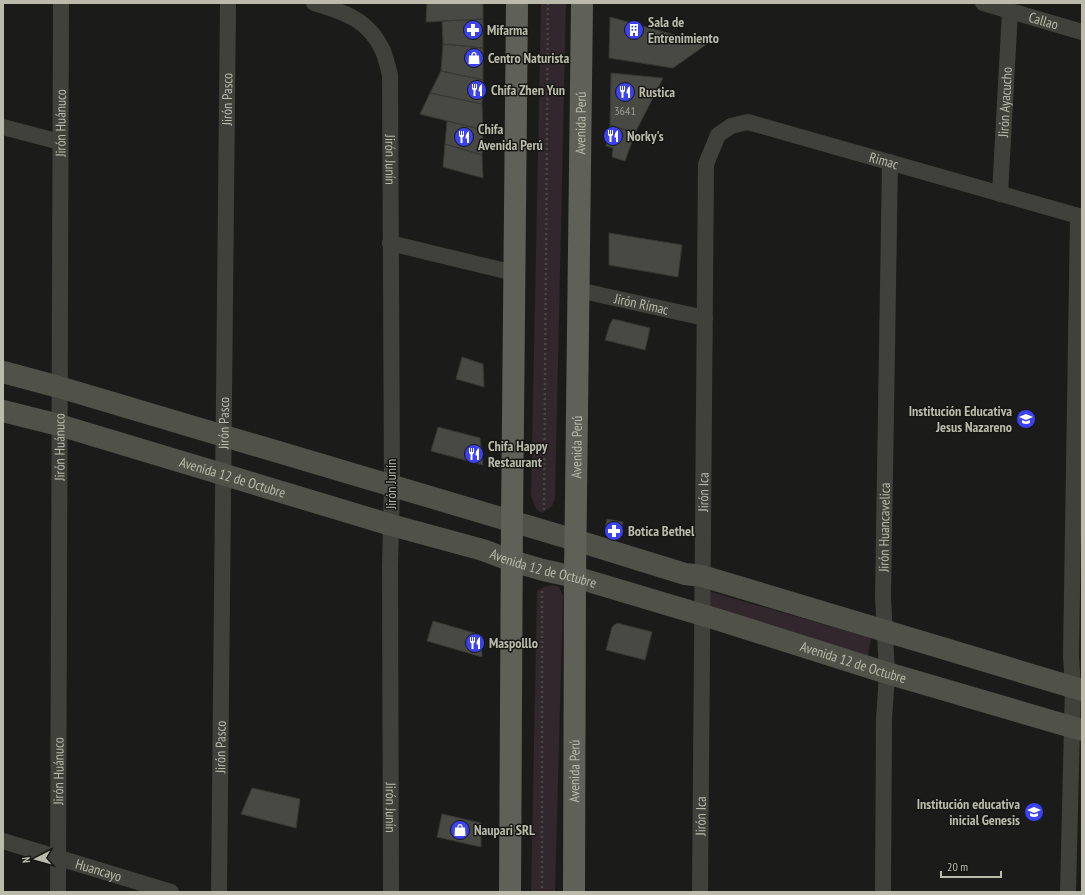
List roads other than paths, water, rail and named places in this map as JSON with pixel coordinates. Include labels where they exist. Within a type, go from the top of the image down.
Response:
[{"type":"main road","points":[[510,892],[517,3]]},
{"type":"main road","name":"Avenida Perú","points":[[574,892],[575,540],[582,3]]},
{"type":"main road","points":[[3,372],[59,387],[686,574],[702,576],[1077,688]]},
{"type":"main road","name":"Avenida 12 de Octubre","points":[[3,411],[59,425],[391,525],[483,550],[512,561],[543,570],[575,577],[887,673],[1077,728]]},
{"type":"street","name":"Jirón Huánuco","points":[[58,892],[61,3]]},
{"type":"street","name":"Jirón Pasco","points":[[219,892],[228,3]]},
{"type":"street","name":"Jirón Junín","points":[[314,3],[336,9],[363,24],[375,36],[383,52],[390,75],[392,486],[391,892]]},
{"type":"street","name":"Callao","points":[[987,4],[1082,32]]},
{"type":"street","name":"Jirón Ayacucho","points":[[1000,194],[1010,11]]},
{"type":"street","name":"Rimac","points":[[706,164],[718,135],[731,126],[748,122],[1080,216]]},
{"type":"street","points":[[3,127],[60,142]]},
{"type":"street","name":"Jirón Huancavelica","points":[[883,892],[884,721],[887,673],[883,597],[890,162]]},
{"type":"street","name":"Jirón Ica","points":[[700,892],[706,164]]},
{"type":"street","points":[[1068,892],[1077,728],[1077,688],[1071,657],[1080,216]]},
{"type":"street","points":[[390,243],[514,273]]},
{"type":"street","name":"Jirón Rímac","points":[[578,290],[705,318]]},
{"type":"street","name":"Huancayo","points":[[3,841],[171,892]]},
{"type":"place","name":"Mifarma","points":[[473,30]]},
{"type":"place","name":"Sala de Entrenimiento","points":[[634,30]]},
{"type":"place","name":"Centro Naturista","points":[[474,58]]},
{"type":"place","name":"Chifa Zhen Yun","points":[[477,90]]},
{"type":"place","name":"Rustica","points":[[625,92]]},
{"type":"place","name":"Norky's","points":[[613,136]]},
{"type":"place","name":"Chifa Avenida Perú","points":[[464,137]]},
{"type":"place","name":"Institución Educativa Jesus Nazareno","points":[[1026,419]]},
{"type":"place","name":"Chifa Happy Restaurant","points":[[474,454]]},
{"type":"place","name":"Botica Bethel","points":[[614,531]]},
{"type":"place","name":"Maspolllo","points":[[475,643]]},
{"type":"place","name":"Institución educativa inicial Genesis","points":[[1034,812]]},
{"type":"place","name":"Naupari SRL","points":[[460,830]]}]
